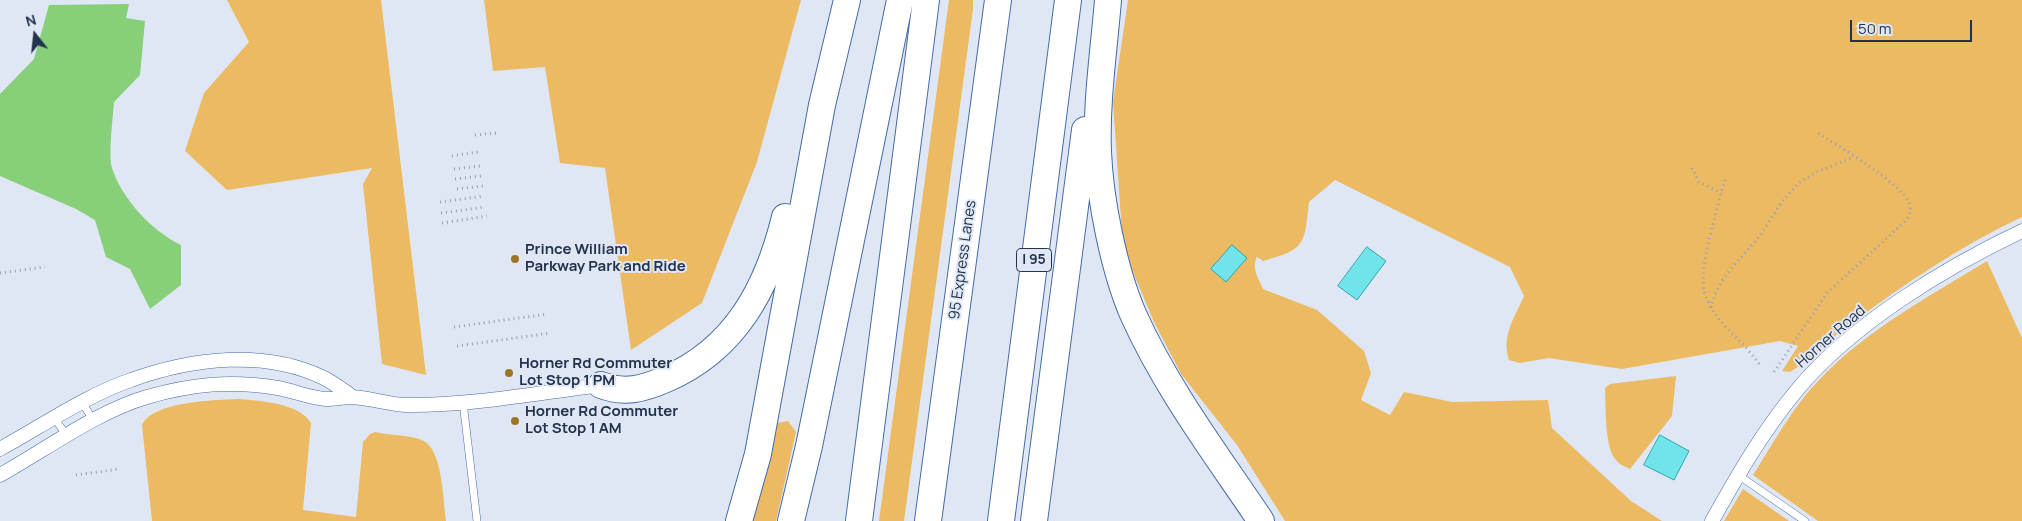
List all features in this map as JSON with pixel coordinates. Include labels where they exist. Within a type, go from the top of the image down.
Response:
[{"type":"highway","points":[[739,521],[758,454],[822,105],[847,0]]},
{"type":"highway","points":[[791,521],[809,446],[900,0]]},
{"type":"highway","points":[[859,521],[926,0]]},
{"type":"highway","name":"95 Express Lanes","points":[[928,521],[998,0]]},
{"type":"highway","name":"I 95","points":[[1000,521],[1068,0]]},
{"type":"highway","points":[[1034,521],[1090,96],[1107,0]]},
{"type":"highway","points":[[1107,0],[1098,151],[1108,220],[1121,276],[1133,313],[1168,380],[1261,521]]},
{"type":"highway","points":[[601,385],[619,391],[657,383],[690,366],[730,333],[745,314],[770,270],[788,205],[822,105]]},
{"type":"street","name":"Horner Road","points":[[1712,521],[1769,426],[1797,390],[1849,339],[1878,316],[1948,270],[2022,231]]},
{"type":"street","points":[[0,449],[130,380],[194,364],[228,360],[264,362],[299,369],[324,378],[353,397]]},
{"type":"street","points":[[0,475],[94,421],[147,397],[216,384],[236,382],[326,399],[353,397],[405,405],[463,401],[601,385]]},
{"type":"lane","points":[[463,401],[477,521]]},
{"type":"lane","points":[[82,404],[94,421]]},
{"type":"lane","points":[[55,419],[67,437]]},
{"type":"lane","points":[[1738,475],[1805,521]]},
{"type":"path","points":[[1774,372],[1827,293],[1901,225],[1910,213],[1910,204],[1901,191],[1854,156],[1816,132]]},
{"type":"path","points":[[475,134],[497,133]]},
{"type":"path","points":[[452,156],[478,152]]},
{"type":"path","points":[[1711,308],[1714,294],[1721,282],[1758,238],[1774,212],[1793,190],[1813,174],[1854,156]]},
{"type":"path","points":[[454,169],[480,166]]},
{"type":"path","points":[[1692,168],[1699,182],[1721,193]]},
{"type":"path","points":[[455,179],[481,176]]},
{"type":"path","points":[[1725,180],[1703,280],[1704,290],[1711,308],[1719,319],[1748,348],[1761,367]]},
{"type":"path","points":[[457,189],[483,186]]},
{"type":"path","points":[[440,202],[484,196]]},
{"type":"path","points":[[441,213],[485,207]]},
{"type":"path","points":[[442,223],[487,216]]},
{"type":"path","points":[[0,273],[45,267]]},
{"type":"path","points":[[454,328],[548,314]]},
{"type":"path","points":[[456,346],[551,333]]},
{"type":"path","points":[[76,476],[118,469]]},
{"type":"shaded area","points":[[227,0],[381,0],[426,375],[382,364],[363,184],[372,168],[227,190],[185,151],[204,93],[249,42]]},
{"type":"shaded area","points":[[484,0],[801,0],[757,162],[702,303],[631,350],[605,168],[560,163],[545,67],[493,71]]},
{"type":"shaded area","points":[[949,0],[973,0],[973,9],[904,521],[879,521]]},
{"type":"shaded area","points":[[1128,0],[2022,0],[2022,217],[1956,252],[1914,279],[1845,328],[1790,372],[1782,371],[1798,346],[1780,341],[1622,369],[1549,358],[1520,363],[1509,360],[1507,351],[1508,335],[1524,296],[1510,267],[1335,180],[1309,202],[1306,227],[1301,243],[1288,253],[1277,257],[1263,261],[1257,257],[1255,269],[1263,289],[1317,310],[1364,351],[1371,373],[1361,400],[1390,415],[1404,392],[1452,402],[1548,400],[1552,428],[1631,501],[1662,521],[1285,521],[1237,445],[1181,374],[1154,322],[1123,248],[1113,102]]},
{"type":"shaded area","points":[[129,4],[126,18],[145,21],[140,75],[114,102],[111,146],[112,168],[123,191],[139,213],[159,231],[181,245],[181,285],[150,309],[130,269],[106,257],[95,220],[76,209],[0,176],[0,94],[34,59],[49,5]]},
{"type":"shaded area","points":[[1987,261],[2022,338],[2022,521],[1818,521],[1753,475],[1802,400],[1839,360],[1900,314]]},
{"type":"shaded area","points":[[1676,376],[1672,416],[1630,469],[1621,465],[1613,455],[1608,438],[1605,388],[1610,384]]},
{"type":"shaded area","points":[[240,399],[269,402],[289,407],[305,416],[311,423],[303,510],[356,517],[363,442],[370,434],[375,432],[418,439],[424,441],[430,447],[439,466],[446,521],[152,521],[142,425],[148,417],[172,406],[201,401]]},
{"type":"shaded area","points":[[788,421],[796,432],[776,521],[751,521],[776,423]]},
{"type":"shaded area","points":[[1743,489],[1789,521],[1724,521]]},
{"type":"building","points":[[1232,245],[1247,258],[1226,282],[1211,269]]},
{"type":"building","points":[[1367,247],[1386,261],[1357,300],[1338,286]]},
{"type":"building","points":[[1660,435],[1689,451],[1674,480],[1644,465]]},
{"type":"place","name":"Prince William Parkway Park and Ride","points":[[515,259]]},
{"type":"place","name":"Horner Rd Commuter Lot Stop 1 PM","points":[[509,373]]},
{"type":"place","name":"Horner Rd Commuter Lot Stop 1 AM","points":[[515,421]]}]
